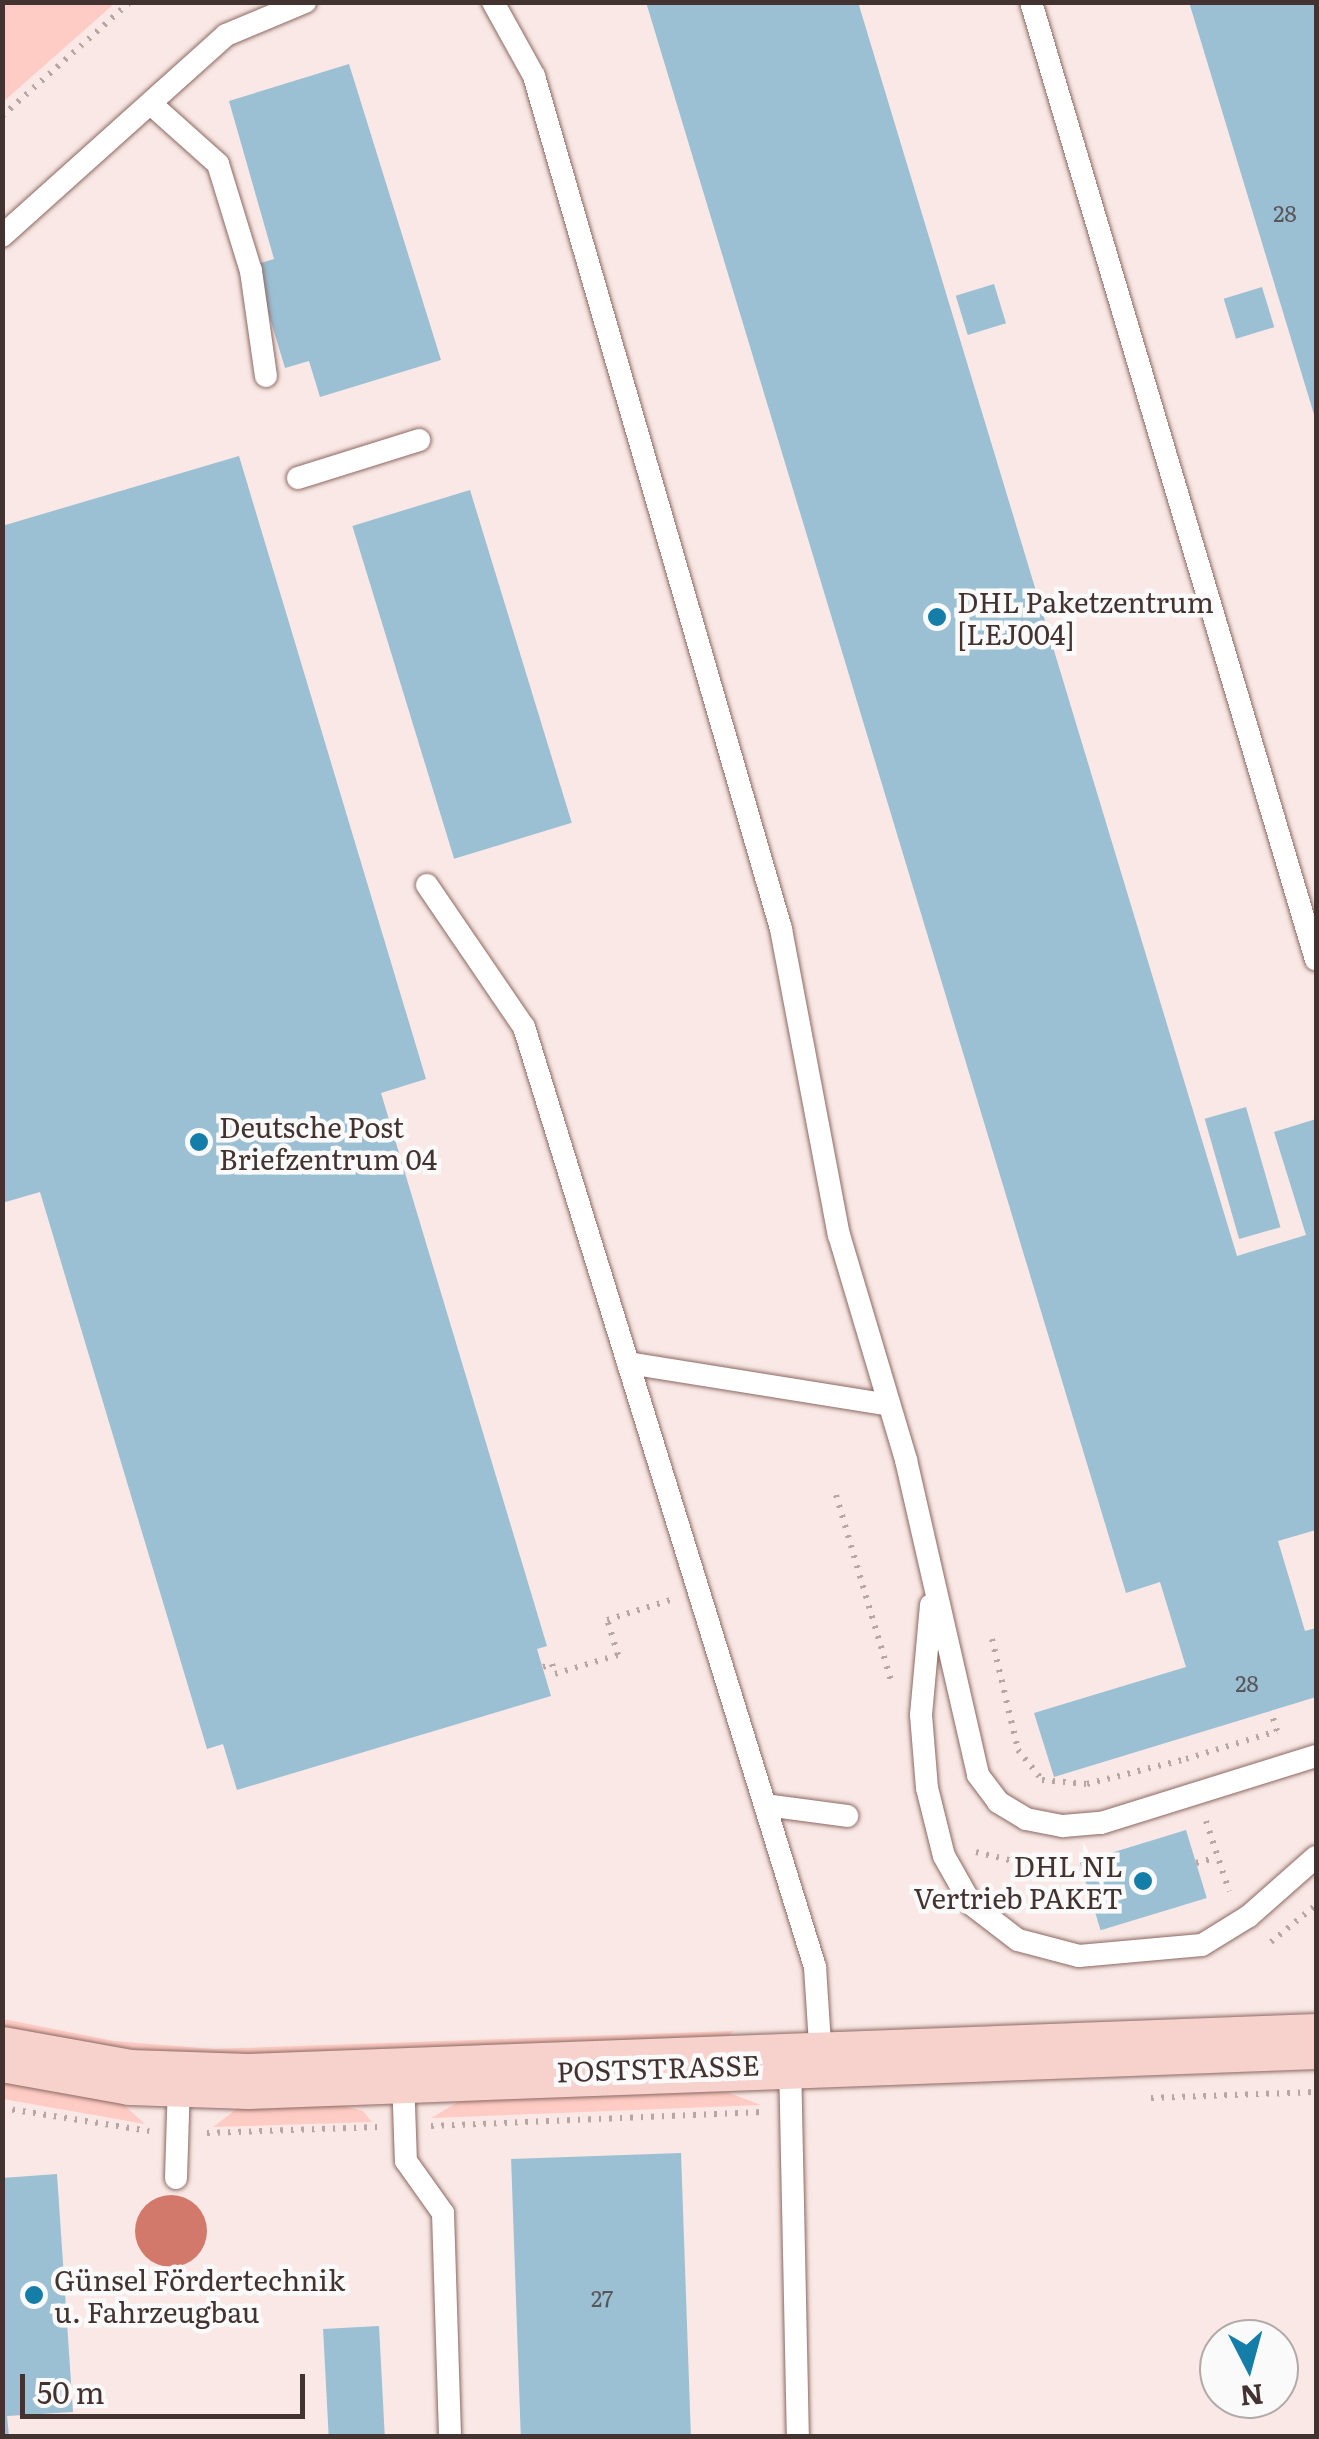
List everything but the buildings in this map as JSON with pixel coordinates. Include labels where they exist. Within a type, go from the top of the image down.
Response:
[{"type":"street","name":"POSTSTRASSE","points":[[2,2054],[76,2070],[178,2107],[403,2076],[1316,2041]]},
{"type":"lane","points":[[2,236],[226,35],[305,2]]},
{"type":"lane","points":[[493,2],[534,76],[781,929],[839,1235],[890,1404],[978,1775],[998,1802],[1026,1818],[1063,1826],[1100,1823],[1316,1756]]},
{"type":"lane","points":[[1031,2],[1316,960]]},
{"type":"lane","points":[[151,104],[218,164],[251,271],[266,376]]},
{"type":"lane","points":[[298,478],[420,440]]},
{"type":"lane","points":[[427,885],[524,1027],[815,1968],[806,2061],[798,2436]]},
{"type":"lane","points":[[628,1363],[890,1404]]},
{"type":"lane","points":[[933,1582],[920,1715],[927,1788],[944,1856],[971,1904],[1018,1940],[1079,1956],[1202,1945],[1249,1916],[1316,1857]]},
{"type":"lane","points":[[766,1805],[848,1816]]},
{"type":"lane","points":[[403,2076],[406,2161],[444,2213],[450,2436]]},
{"type":"lane","points":[[176,2178],[178,2107]]},
{"type":"path","points":[[2,116],[130,2]]},
{"type":"path","points":[[836,1494],[898,1702]]},
{"type":"path","points":[[543,1667],[552,1664],[555,1674],[618,1655],[608,1620],[699,1592]]},
{"type":"path","points":[[992,1639],[1026,1766],[1065,1786],[1277,1731],[1271,1711]]},
{"type":"path","points":[[1205,1818],[1229,1890]]},
{"type":"path","points":[[1196,1863],[1216,1858]]},
{"type":"path","points":[[1270,1942],[1316,1905]]},
{"type":"path","points":[[2,2108],[96,2127],[178,2107],[206,2133]]},
{"type":"shaded area","points":[[3,2],[115,2],[115,3],[3,102]]},
{"type":"shaded area","points":[[3,2019],[114,2041],[213,2049],[734,2031],[726,2038],[212,2061],[3,2031]]},
{"type":"shaded area","points":[[3,2075],[114,2096],[145,2124],[3,2099]]},
{"type":"shaded area","points":[[708,2085],[761,2105],[431,2118],[470,2095]]},
{"type":"shaded area","points":[[325,2101],[363,2111],[372,2122],[213,2127],[243,2104]]},
{"type":"shaded area","points":[[171,2195],[197,2205],[207,2231],[197,2257],[171,2267],[145,2257],[135,2231],[145,2205]]},
{"type":"place","name":"DHL Paketzentrum [LEJ004]","points":[[937,617]]},
{"type":"place","name":"Deutsche Post Briefzentrum 04","points":[[199,1142]]},
{"type":"place","name":"DHL NL Vertrieb PAKET","points":[[1143,1881]]},
{"type":"place","name":"Günsel Fördertechnik u. Fahrzeugbau","points":[[34,2295]]}]
